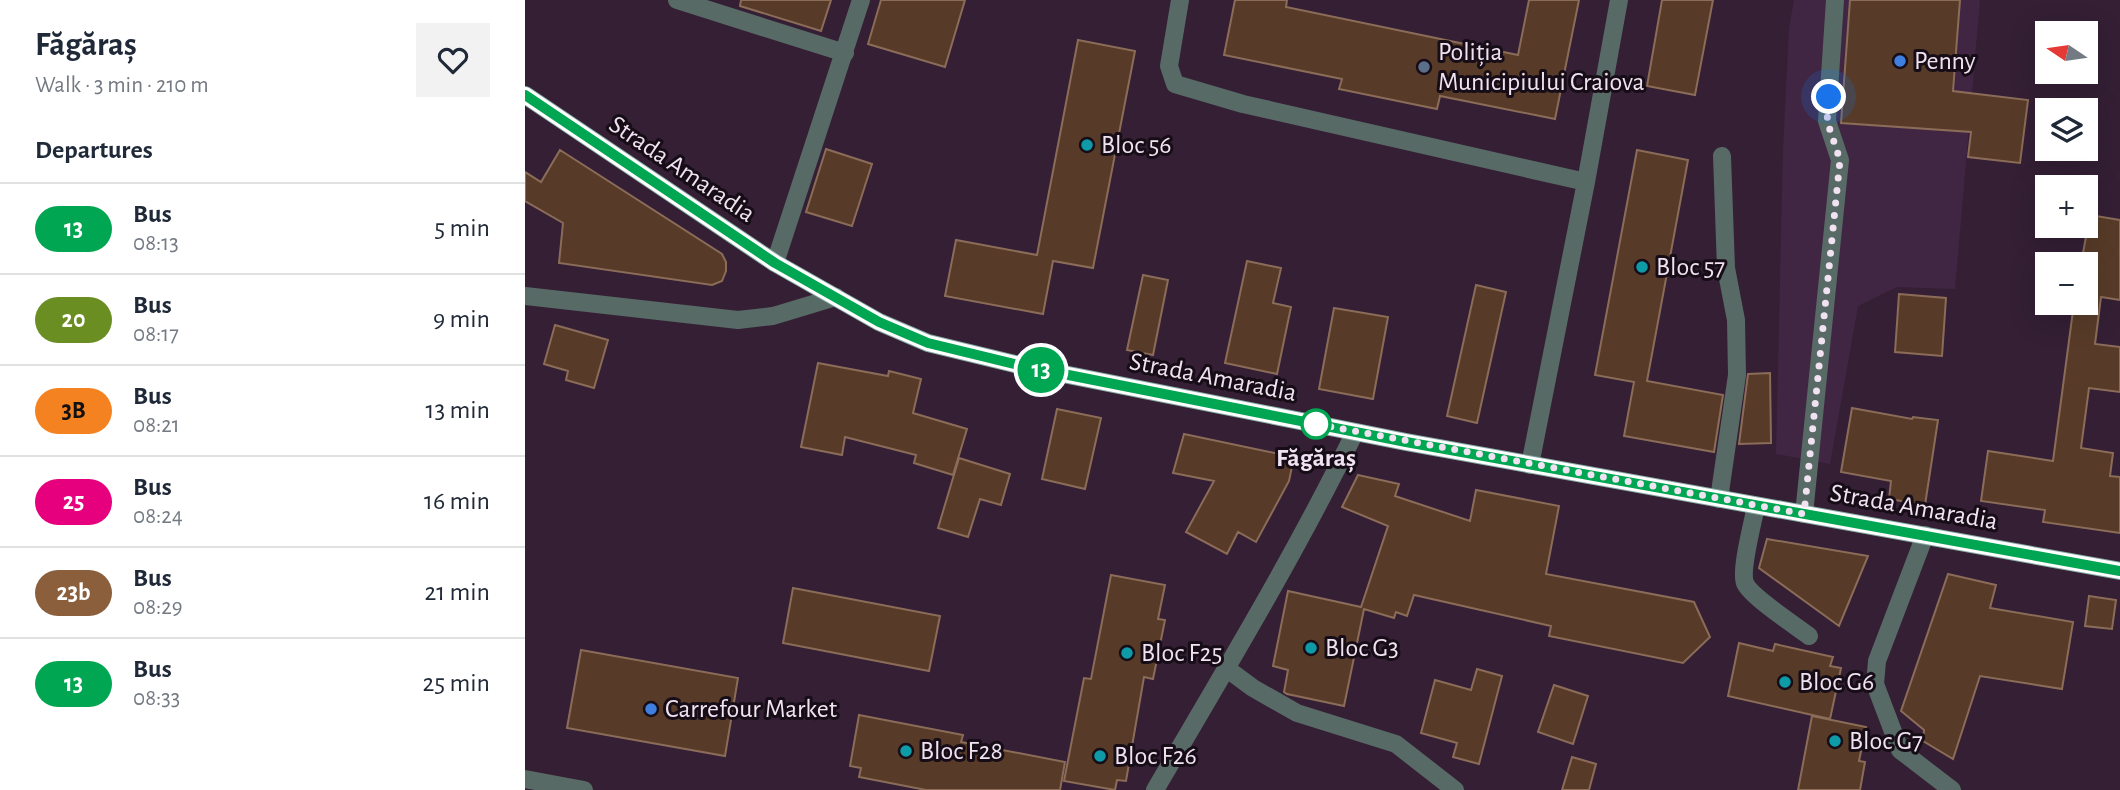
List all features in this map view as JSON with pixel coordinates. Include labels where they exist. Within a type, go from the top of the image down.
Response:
[{"type":"main road","name":"Strada Amaradia","points":[[525,95],[775,263],[879,322],[928,343],[968,355],[1530,465],[2120,571]]},
{"type":"street","points":[[677,0],[845,53]]},
{"type":"street","points":[[775,263],[861,0]]},
{"type":"street","points":[[1180,0],[1169,66],[1175,84],[1257,107],[1586,182]]},
{"type":"street","points":[[1530,465],[1619,0]]},
{"type":"street","points":[[1804,514],[1840,160],[1827,121],[1835,0]]},
{"type":"street","points":[[1719,499],[1737,375],[1736,320],[1726,268],[1722,156]]},
{"type":"street","points":[[525,296],[738,320],[773,316],[836,297]]},
{"type":"street","points":[[1155,790],[1226,668],[1355,432]]},
{"type":"street","points":[[1756,506],[1744,571],[1745,583],[1754,594],[1809,636]]},
{"type":"street","points":[[1925,535],[1878,661],[1875,684],[1900,750],[1952,790]]},
{"type":"street","points":[[1226,668],[1253,688],[1297,713],[1396,744],[1455,790]]},
{"type":"street","points":[[525,779],[584,790]]},
{"type":"shaded area","points":[[1794,0],[1980,0],[1955,289],[1897,287],[1858,306],[1830,464],[1776,454],[1783,150],[1789,28]]},
{"type":"building","points":[[741,0],[831,0],[821,31],[740,6]]},
{"type":"building","points":[[881,0],[965,0],[945,67],[868,44]]},
{"type":"building","name":"Poliția Municipiului Craiova","points":[[1235,0],[1287,0],[1286,7],[1518,55],[1529,0],[1579,0],[1555,119],[1440,96],[1437,109],[1339,89],[1342,79],[1224,55]]},
{"type":"building","points":[[1662,0],[1713,0],[1695,95],[1647,86]]},
{"type":"building","name":"Penny","points":[[1850,0],[1960,0],[1953,91],[2028,100],[2020,163],[1968,157],[1971,132],[1841,123]]},
{"type":"building","name":"Bloc 56","points":[[1078,40],[1135,51],[1093,268],[1053,261],[1043,314],[945,296],[956,240],[1037,255]]},
{"type":"building","points":[[826,149],[872,164],[852,226],[806,212]]},
{"type":"building","points":[[560,150],[722,254],[726,271],[722,281],[712,285],[559,263],[563,223],[525,201],[525,172],[541,182]]},
{"type":"building","name":"Bloc 57","points":[[1637,150],[1688,160],[1647,381],[1723,395],[1714,452],[1624,436],[1634,382],[1595,375]]},
{"type":"building","points":[[2098,216],[2120,220],[2120,300],[2101,297],[2095,344],[2120,347],[2120,392],[2089,388],[2081,448],[2113,453],[2110,476],[2120,477],[2120,533],[2043,522],[2045,510],[1981,501],[1988,451],[2053,461],[2072,315],[2098,315],[2098,252],[2083,252],[2086,238],[2098,238]]},
{"type":"building","points":[[1247,261],[1281,268],[1273,303],[1291,307],[1277,374],[1225,363]]},
{"type":"building","points":[[1143,275],[1168,280],[1153,355],[1127,350]]},
{"type":"building","points":[[1476,285],[1506,292],[1477,423],[1447,416]]},
{"type":"building","points":[[1899,294],[1946,298],[1942,356],[1895,352]]},
{"type":"building","points":[[1334,308],[1388,317],[1373,399],[1319,389]]},
{"type":"building","points":[[555,325],[608,340],[594,388],[566,380],[568,371],[544,364]]},
{"type":"building","points":[[818,363],[888,376],[889,371],[921,379],[913,413],[967,429],[953,475],[914,463],[916,455],[845,437],[842,455],[801,447]]},
{"type":"building","points":[[1770,373],[1771,443],[1739,444],[1748,374]]},
{"type":"building","points":[[1852,408],[1912,419],[1938,420],[1925,505],[1889,499],[1891,481],[1841,472]]},
{"type":"building","points":[[1057,409],[1101,418],[1085,489],[1042,479]]},
{"type":"building","points":[[1184,434],[1294,457],[1289,481],[1256,542],[1238,532],[1227,554],[1186,532],[1214,481],[1173,473]]},
{"type":"building","points":[[959,458],[1010,474],[1001,505],[980,499],[968,537],[938,528]]},
{"type":"building","points":[[1358,475],[1399,484],[1395,496],[1470,521],[1476,490],[1559,506],[1546,574],[1694,602],[1710,637],[1683,663],[1549,636],[1551,626],[1414,595],[1407,616],[1396,612],[1394,618],[1364,609],[1344,706],[1287,694],[1284,692],[1288,670],[1273,666],[1288,591],[1361,607],[1388,526],[1342,507]]},
{"type":"building","points":[[1767,539],[1868,556],[1839,626],[1759,568]]},
{"type":"building","points":[[1948,574],[1996,585],[1990,608],[2073,622],[2062,689],[1980,676],[1953,759],[1923,741],[1924,730],[1901,711]]},
{"type":"building","points":[[1111,575],[1165,585],[1158,619],[1165,620],[1153,679],[1144,677],[1126,781],[1117,780],[1115,790],[1064,781],[1084,678],[1091,679]]},
{"type":"building","points":[[793,588],[940,616],[929,671],[783,643]]},
{"type":"building","points":[[2089,596],[2116,600],[2112,629],[2085,626]]},
{"type":"building","name":"Bloc G6","points":[[1739,643],[1773,651],[1775,644],[1833,657],[1830,666],[1841,668],[1830,719],[1728,696]]},
{"type":"building","points":[[581,650],[738,678],[725,756],[567,728]]},
{"type":"building","points":[[1477,669],[1502,676],[1479,764],[1453,757],[1457,743],[1421,733],[1435,680],[1471,690]]},
{"type":"building","points":[[1554,685],[1588,696],[1573,744],[1538,732]]},
{"type":"building","points":[[859,715],[963,735],[961,742],[1065,762],[1060,790],[926,790],[859,777],[861,768],[850,766]]},
{"type":"building","name":"Bloc G7","points":[[1812,716],[1866,727],[1859,761],[1865,762],[1860,790],[1798,790]]},
{"type":"building","points":[[1572,757],[1596,764],[1589,790],[1562,790]]},
{"type":"bus line","name":"13","points":[[525,95],[775,263],[879,322],[928,343],[968,355],[1406,442],[2120,571]]},
{"type":"place","name":"Penny","points":[[1900,61]]},
{"type":"place","name":"Poliția Municipiului Craiova","points":[[1424,67]]},
{"type":"place","name":"Bloc 56","points":[[1087,145]]},
{"type":"place","name":"Bloc 57","points":[[1642,267]]},
{"type":"place","name":"Făgăraș","points":[[1316,424]]},
{"type":"place","name":"Bloc G3","points":[[1311,648]]},
{"type":"place","name":"Bloc F25","points":[[1127,653]]},
{"type":"place","name":"Bloc G6","points":[[1785,682]]},
{"type":"place","name":"Carrefour Market","points":[[651,709]]},
{"type":"place","name":"Bloc G7","points":[[1835,741]]},
{"type":"place","name":"Bloc F28","points":[[906,751]]},
{"type":"place","name":"Bloc F26","points":[[1100,756]]},
{"type":"route","points":[[1316,424],[1311,423],[1804,514],[1840,160],[1827,121],[1829,97]]}]
